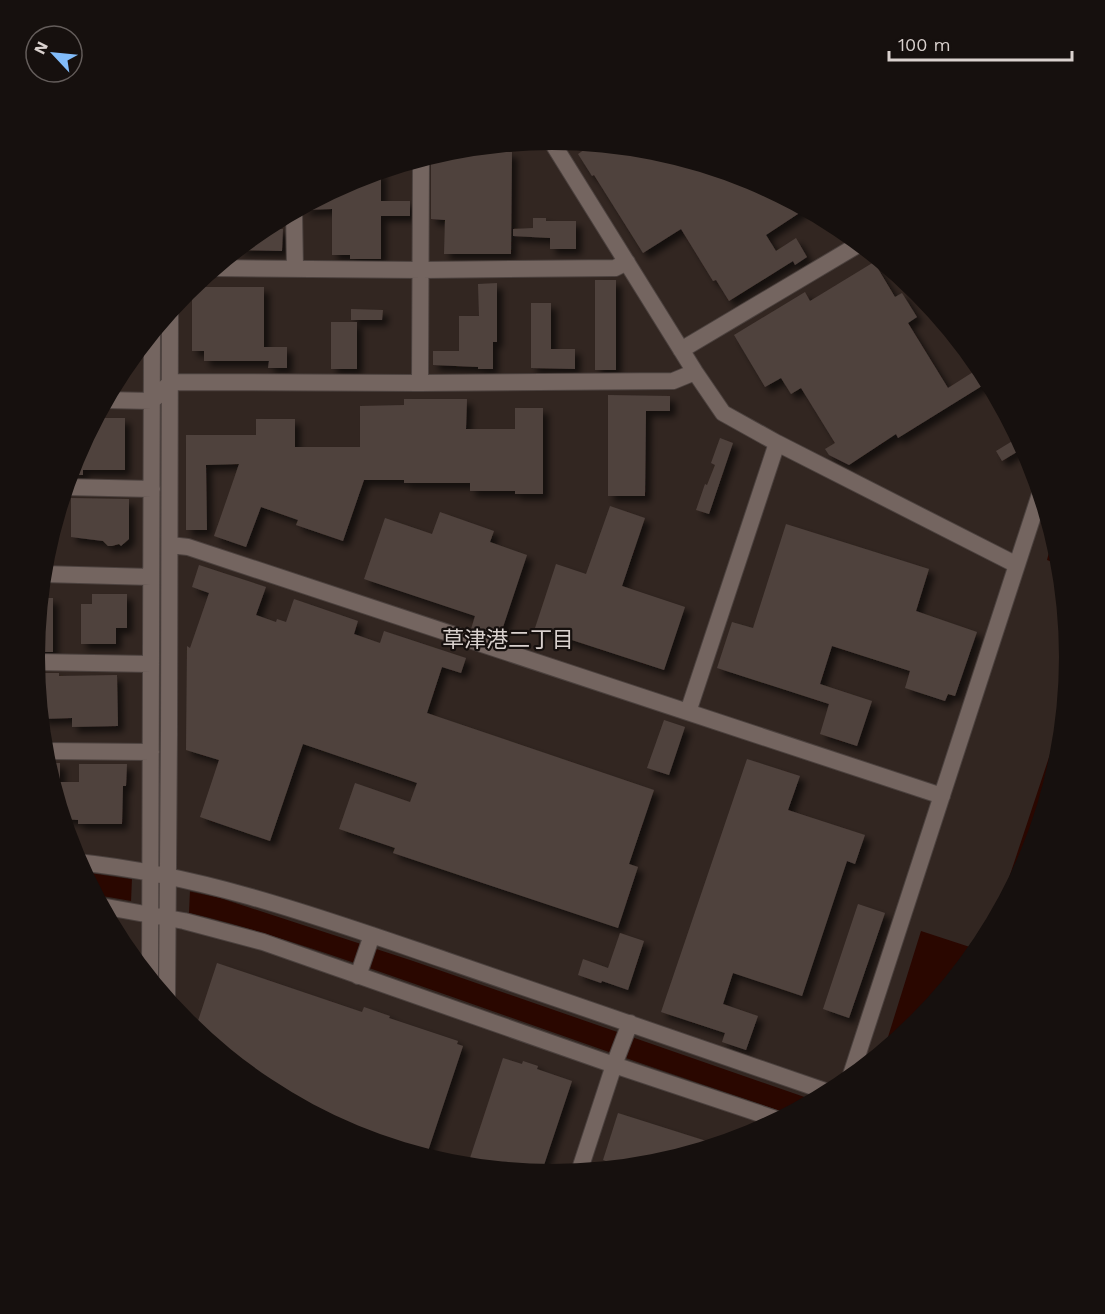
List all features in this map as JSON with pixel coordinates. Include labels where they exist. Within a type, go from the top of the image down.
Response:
[{"type":"street","points":[[556,149],[694,372],[723,413],[1017,565]]},
{"type":"street","points":[[420,383],[421,167]]},
{"type":"street","points":[[294,220],[295,268]]},
{"type":"street","points":[[681,350],[853,248]]},
{"type":"street","points":[[227,268],[422,270],[615,268],[627,262]]},
{"type":"street","points":[[165,984],[159,912],[159,879],[170,546],[171,322]]},
{"type":"street","points":[[152,346],[151,752],[159,879]]},
{"type":"street","points":[[115,400],[152,401],[171,382],[673,381],[694,372]]},
{"type":"street","points":[[688,712],[777,442]]},
{"type":"street","points":[[75,487],[152,489]]},
{"type":"street","points":[[854,1065],[1036,505]]},
{"type":"street","points":[[170,546],[188,547],[942,796]]},
{"type":"street","points":[[52,574],[151,577]]},
{"type":"street","points":[[45,662],[151,664]]},
{"type":"street","points":[[54,752],[151,752]]},
{"type":"street","points":[[89,863],[108,865],[159,879],[243,895],[628,1027],[819,1089]]},
{"type":"street","points":[[111,907],[159,912],[359,971],[768,1116]]},
{"type":"street","points":[[151,968],[159,912]]},
{"type":"street","points":[[359,971],[371,939]]},
{"type":"street","points":[[582,1163],[628,1027]]},
{"type":"shaded area","points":[[1051,752],[1033,820],[1008,881]]},
{"type":"shaded area","points":[[94,874],[137,880],[220,898],[413,961],[805,1097],[780,1111],[276,937],[188,912],[105,897]]},
{"type":"shaded area","points":[[921,931],[969,947],[934,992],[888,1039]]},
{"type":"pier","points":[[132,878],[190,890],[189,913],[131,902]]},
{"type":"building","points":[[586,151],[652,159],[716,176],[747,188],[799,213],[766,235],[776,251],[796,238],[807,257],[795,265],[793,261],[729,301],[716,280],[713,281],[681,229],[643,253],[594,175],[592,176],[578,154]]},
{"type":"building","points":[[512,152],[511,254],[444,254],[445,220],[431,219],[431,164],[453,159]]},
{"type":"building","points":[[381,179],[381,201],[410,201],[410,216],[381,216],[381,259],[350,259],[350,255],[332,255],[332,209],[313,210]]},
{"type":"building","points":[[533,218],[546,218],[546,221],[576,221],[576,249],[550,249],[550,238],[513,236],[513,229],[533,228]]},
{"type":"building","points":[[283,229],[282,251],[249,250]]},
{"type":"building","points":[[872,263],[895,297],[902,293],[917,317],[908,323],[948,388],[972,373],[981,386],[898,438],[896,434],[849,465],[829,455],[825,449],[835,443],[801,388],[791,394],[781,378],[765,387],[734,335],[805,292],[810,301]]},
{"type":"building","points":[[595,280],[616,280],[616,370],[595,370]]},
{"type":"building","points":[[497,283],[497,342],[493,342],[493,369],[433,365],[433,351],[459,351],[459,316],[479,316],[478,284]]},
{"type":"building","points":[[205,287],[264,287],[264,347],[287,347],[287,368],[268,368],[269,361],[204,361],[204,351],[192,351],[192,300]]},
{"type":"building","points":[[531,303],[551,303],[551,349],[575,349],[575,369],[531,368]]},
{"type":"building","points":[[351,309],[383,310],[382,320],[351,320]]},
{"type":"building","points":[[331,322],[357,322],[357,369],[331,369]]},
{"type":"building","points":[[608,395],[670,396],[670,411],[646,411],[645,496],[608,496]]},
{"type":"building","points":[[404,399],[467,399],[466,429],[515,429],[515,408],[543,408],[543,494],[515,494],[515,491],[470,491],[470,483],[404,483],[404,480],[364,480],[343,541],[296,525],[298,520],[261,507],[246,547],[214,536],[239,464],[206,465],[207,530],[186,530],[186,435],[256,435],[256,419],[295,419],[295,447],[360,447],[360,406],[404,405]]},
{"type":"building","points":[[105,418],[125,418],[125,470],[83,470],[83,475],[79,475]]},
{"type":"building","points":[[720,438],[733,443],[709,514],[696,510],[705,484],[707,485],[715,465],[711,463]]},
{"type":"building","points":[[1012,441],[1016,452],[1002,461],[996,451]]},
{"type":"building","points":[[71,498],[129,499],[129,539],[121,546],[119,544],[108,546],[103,541],[71,537]]},
{"type":"building","points":[[610,506],[645,518],[622,586],[685,607],[664,670],[535,628],[556,564],[586,574]]},
{"type":"building","points":[[440,512],[494,531],[490,542],[527,555],[499,639],[471,629],[475,616],[364,579],[385,518],[432,534]]},
{"type":"building","points":[[786,524],[929,569],[916,611],[977,632],[955,696],[948,694],[945,701],[905,688],[910,671],[832,646],[820,684],[872,701],[857,746],[820,734],[829,704],[717,668],[732,622],[753,628]]},
{"type":"building","points":[[199,565],[266,587],[256,615],[276,622],[277,619],[286,622],[294,599],[358,621],[354,634],[380,643],[384,631],[466,658],[461,673],[442,667],[427,713],[654,790],[629,864],[638,867],[618,928],[393,853],[395,848],[339,829],[355,783],[410,802],[417,783],[303,744],[270,841],[200,817],[219,760],[186,750],[187,646],[190,648],[209,593],[192,587]]},
{"type":"building","points":[[92,594],[127,594],[127,628],[116,628],[116,644],[81,644],[81,604],[92,604]]},
{"type":"building","points":[[48,598],[53,598],[53,652],[45,652]]},
{"type":"building","points":[[45,673],[59,673],[59,676],[117,675],[118,726],[72,727],[72,718],[49,719]]},
{"type":"building","points":[[664,720],[685,727],[669,775],[647,768]]},
{"type":"building","points":[[747,759],[800,776],[788,810],[865,835],[855,864],[847,861],[802,996],[733,973],[723,1004],[758,1016],[746,1050],[722,1042],[725,1033],[661,1012]]},
{"type":"building","points":[[57,763],[60,763],[60,779]]},
{"type":"building","points":[[79,764],[127,764],[126,786],[123,786],[122,824],[78,824],[78,820],[72,820],[61,782],[79,782]]},
{"type":"building","points":[[858,904],[885,913],[849,1018],[823,1009]]},
{"type":"building","points":[[620,933],[644,941],[628,990],[578,975],[583,959],[608,968]]},
{"type":"building","points":[[217,963],[362,1012],[364,1007],[390,1016],[389,1018],[458,1041],[457,1044],[463,1046],[429,1149],[389,1138],[358,1126],[299,1097],[244,1060],[198,1020]]},
{"type":"building","points":[[503,1058],[538,1066],[537,1069],[572,1081],[544,1164],[470,1158]]},
{"type":"building","points":[[618,1113],[706,1141],[652,1155],[603,1160]]},
{"type":"district","name":"草津港二丁目","points":[[508,639]]}]
